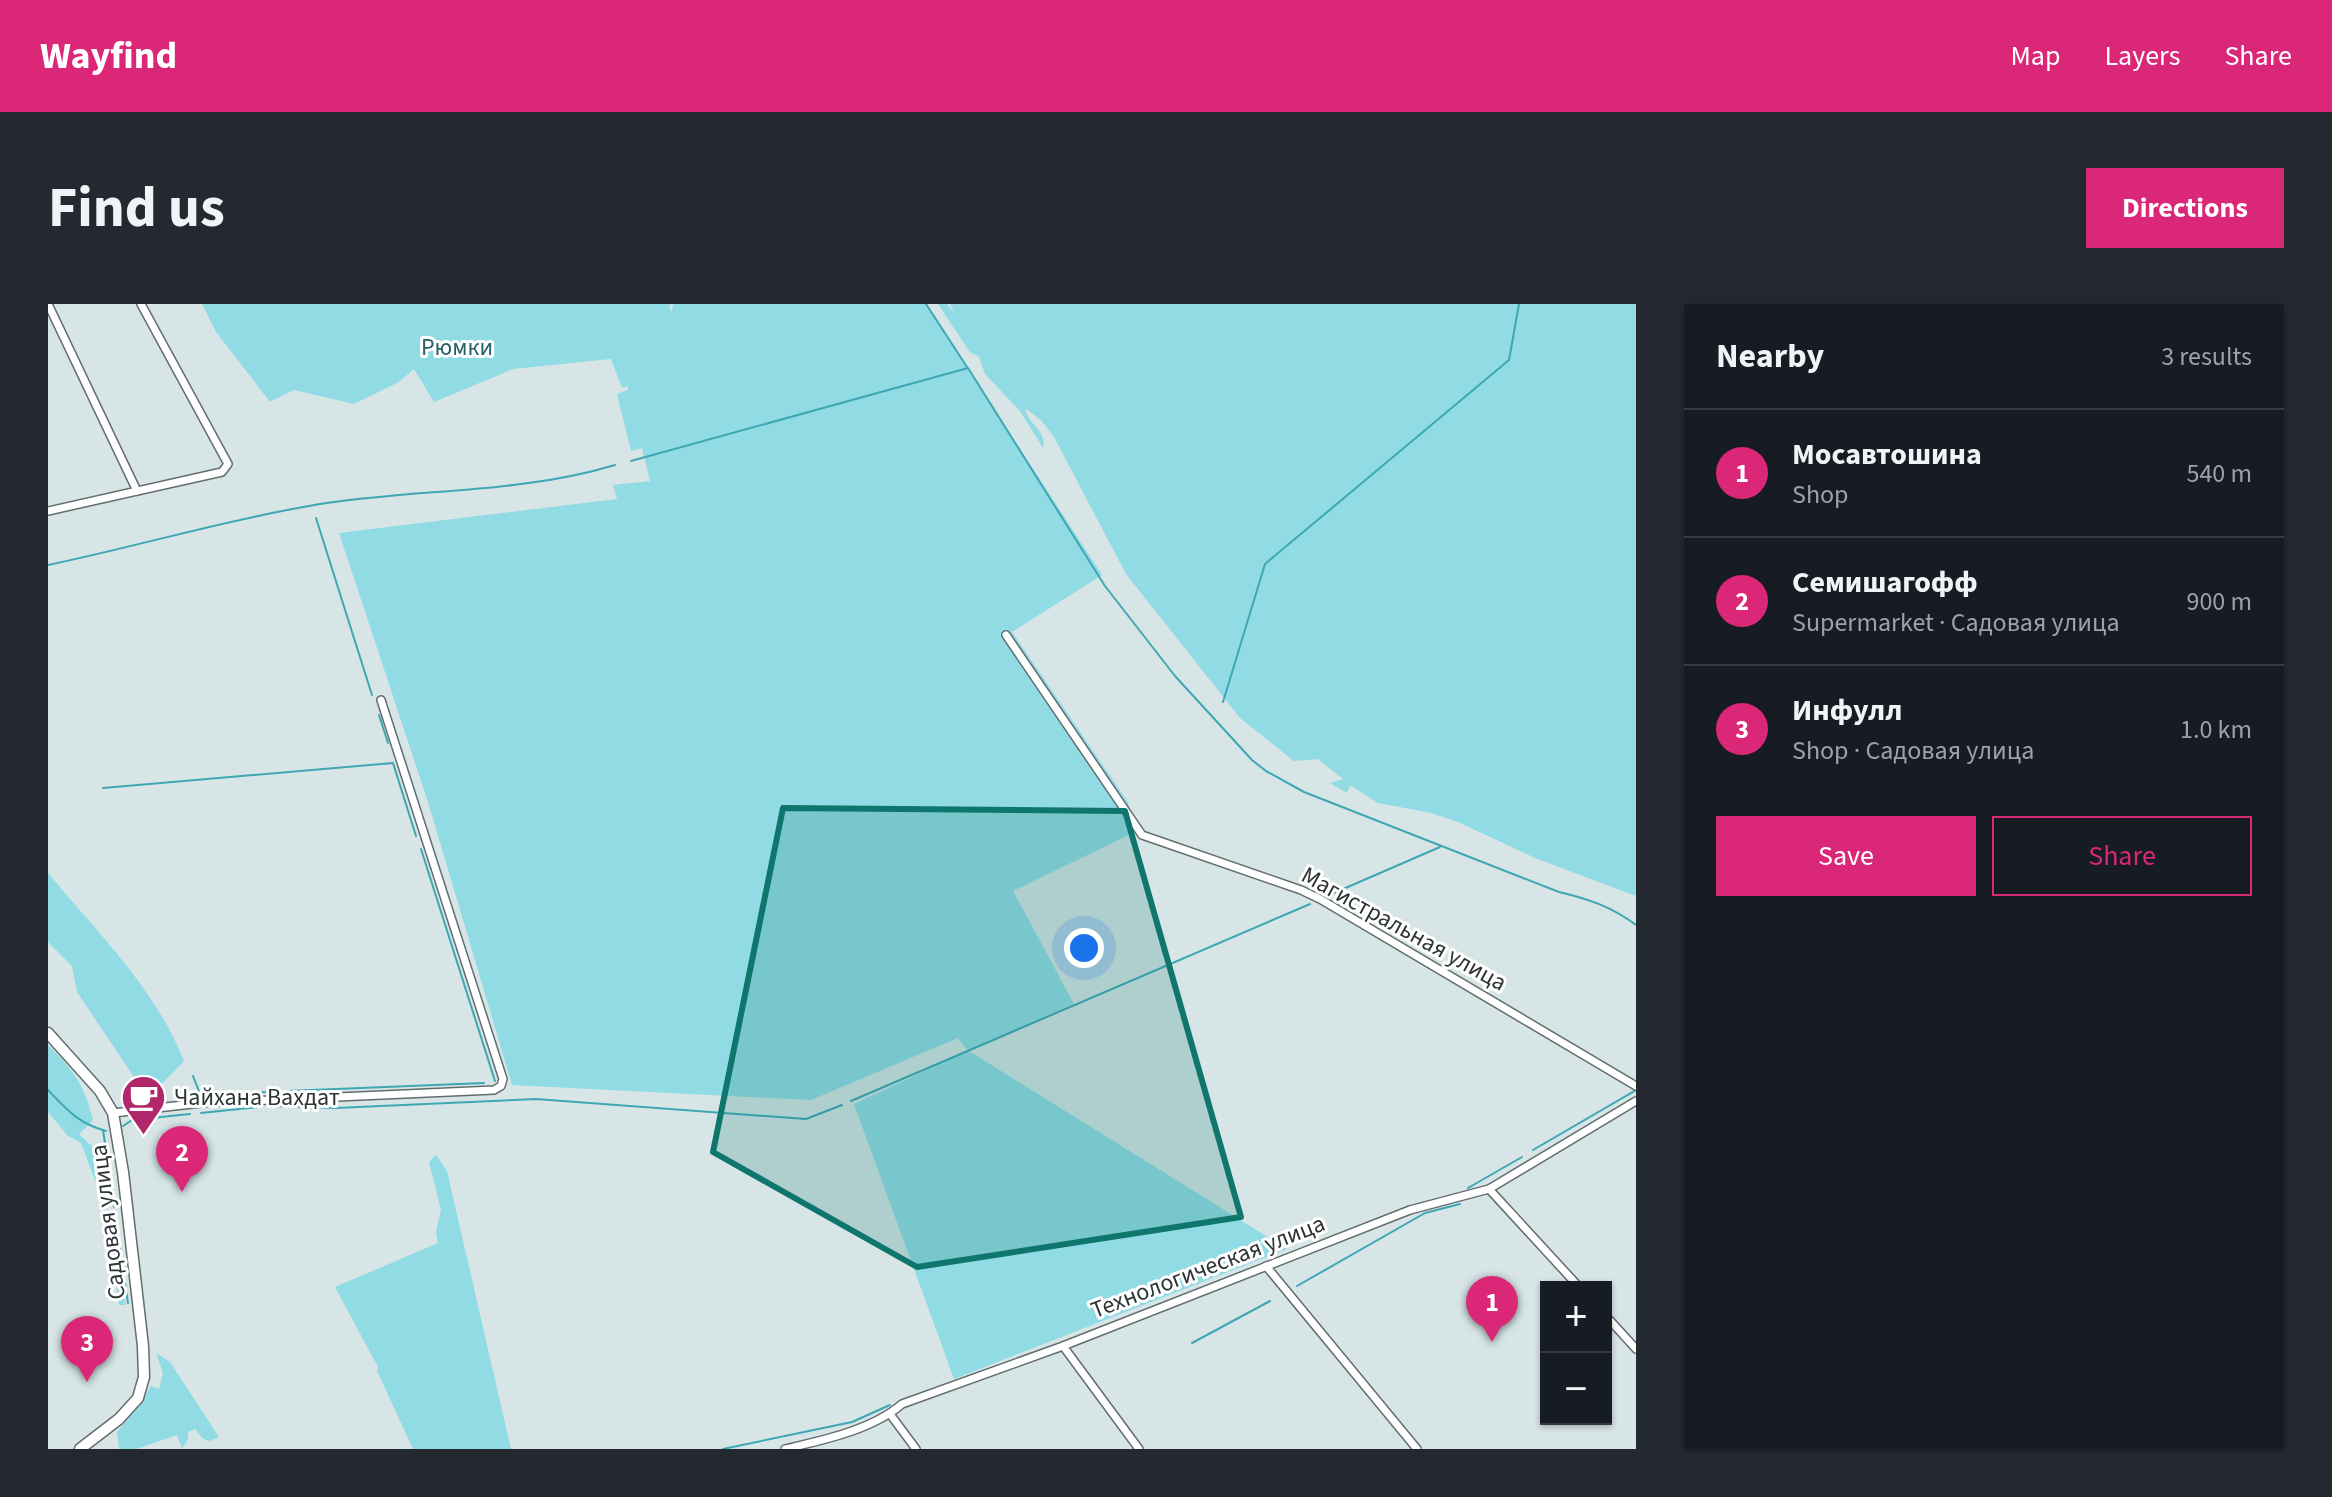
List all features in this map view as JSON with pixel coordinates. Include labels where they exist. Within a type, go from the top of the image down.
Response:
[{"type":"main road","name":"Садовая улица","points":[[48,1033],[100,1091],[113,1113],[143,1346],[144,1377],[133,1406],[80,1449]]},
{"type":"street","points":[[48,304],[137,491]]},
{"type":"street","points":[[48,511],[222,472],[228,464],[141,304]]},
{"type":"street","name":"Магистральная улица","points":[[1006,635],[1142,835],[1320,899],[1636,1086]]},
{"type":"street","points":[[113,1113],[194,1104],[494,1090],[501,1086],[503,1079],[381,700]]},
{"type":"street","name":"Технологическая улица","points":[[785,1449],[834,1436],[890,1414],[902,1404],[1063,1346],[1410,1210],[1489,1189],[1636,1101]]},
{"type":"street","points":[[1489,1189],[1573,1281]]},
{"type":"street","points":[[1266,1266],[1417,1449]]},
{"type":"street","points":[[1612,1323],[1636,1349]]},
{"type":"street","points":[[1063,1346],[1139,1449]]},
{"type":"street","points":[[890,1414],[916,1449]]},
{"type":"highlighted area","points":[[783,808],[1125,811],[1241,1217],[917,1267],[713,1152]]},
{"type":"green space","name":"Рюмки","points":[[202,304],[671,304],[672,312],[673,304],[926,304],[1102,575],[1012,632],[1128,802],[1133,833],[1013,891],[1074,1004],[969,1051],[1287,1249],[954,1379],[854,1104],[968,1051],[958,1038],[811,1100],[512,1085],[428,802],[339,533],[617,499],[613,485],[650,481],[642,448],[631,451],[617,394],[628,390],[628,386],[622,388],[611,359],[513,369],[434,402],[414,369],[399,382],[354,404],[294,390],[270,402],[216,332]]},
{"type":"green space","points":[[938,304],[947,304],[954,313],[950,304],[1636,304],[1636,896],[1535,858],[1458,822],[1431,813],[1378,803],[1350,785],[1347,793],[1330,783],[1343,779],[1318,759],[1294,761],[1240,718],[1126,574],[1054,437],[1041,420],[1025,408],[1040,432],[1043,448],[1020,411],[985,374],[979,357],[970,352]]},
{"type":"green space","points":[[48,873],[141,985],[172,1034],[184,1061],[148,1098],[77,992],[72,966],[48,942]]},
{"type":"green space","points":[[48,1045],[71,1071],[86,1097],[93,1120],[79,1134],[98,1152],[101,1182],[96,1183],[81,1143],[68,1136],[48,1112]]},
{"type":"green space","points":[[436,1155],[447,1171],[511,1449],[413,1449],[377,1371],[378,1367],[335,1287],[438,1243],[436,1232],[441,1210],[429,1162]]},
{"type":"green space","points":[[114,1224],[120,1283],[126,1305],[119,1305],[108,1229]]},
{"type":"green space","points":[[156,1353],[170,1362],[219,1437],[210,1441],[203,1439],[195,1429],[188,1432],[188,1440],[182,1448],[177,1435],[136,1449],[119,1449],[117,1432],[151,1386],[159,1389],[163,1373]]},
{"type":"waterway","points":[[926,304],[967,367]]},
{"type":"waterway","points":[[1223,702],[1265,564],[1509,360],[1519,304]]},
{"type":"waterway","points":[[631,461],[968,368],[1105,586],[1175,676],[1252,760],[1304,792],[1559,892],[1600,904],[1636,925]]},
{"type":"waterway","points":[[48,565],[309,506],[540,482],[615,465]]},
{"type":"waterway","points":[[316,518],[372,695]]},
{"type":"waterway","points":[[379,715],[388,743]]},
{"type":"waterway","points":[[103,788],[393,763],[416,836]]},
{"type":"waterway","points":[[1327,896],[1440,847]]},
{"type":"waterway","points":[[421,849],[495,1081]]},
{"type":"waterway","points":[[851,1101],[1310,904]]},
{"type":"waterway","points":[[193,1076],[200,1094],[275,1092]]},
{"type":"waterway","points":[[287,1091],[484,1083]]},
{"type":"waterway","points":[[48,1090],[74,1115],[106,1131]]},
{"type":"waterway","points":[[1533,1150],[1636,1090]]},
{"type":"waterway","points":[[271,1106],[336,1108],[536,1099],[806,1119],[842,1105]]},
{"type":"waterway","points":[[201,1113],[258,1107]]},
{"type":"waterway","points":[[123,1126],[132,1120],[190,1114]]},
{"type":"waterway","points":[[103,1130],[111,1183]]},
{"type":"waterway","points":[[1468,1188],[1522,1157]]},
{"type":"waterway","points":[[112,1189],[114,1207]]},
{"type":"waterway","points":[[1297,1286],[1425,1213],[1460,1204]]},
{"type":"waterway","points":[[115,1215],[128,1303]]},
{"type":"waterway","points":[[1192,1343],[1270,1301]]},
{"type":"waterway","points":[[723,1449],[852,1422],[890,1405]]},
{"type":"place","name":"Чайхана Вахдат","points":[[143,1136]]},
{"type":"place","name":"Семишагофф","points":[[182,1192]]},
{"type":"place","name":"Мосавтошина","points":[[1492,1342]]},
{"type":"place","name":"Инфулл","points":[[87,1382]]}]
